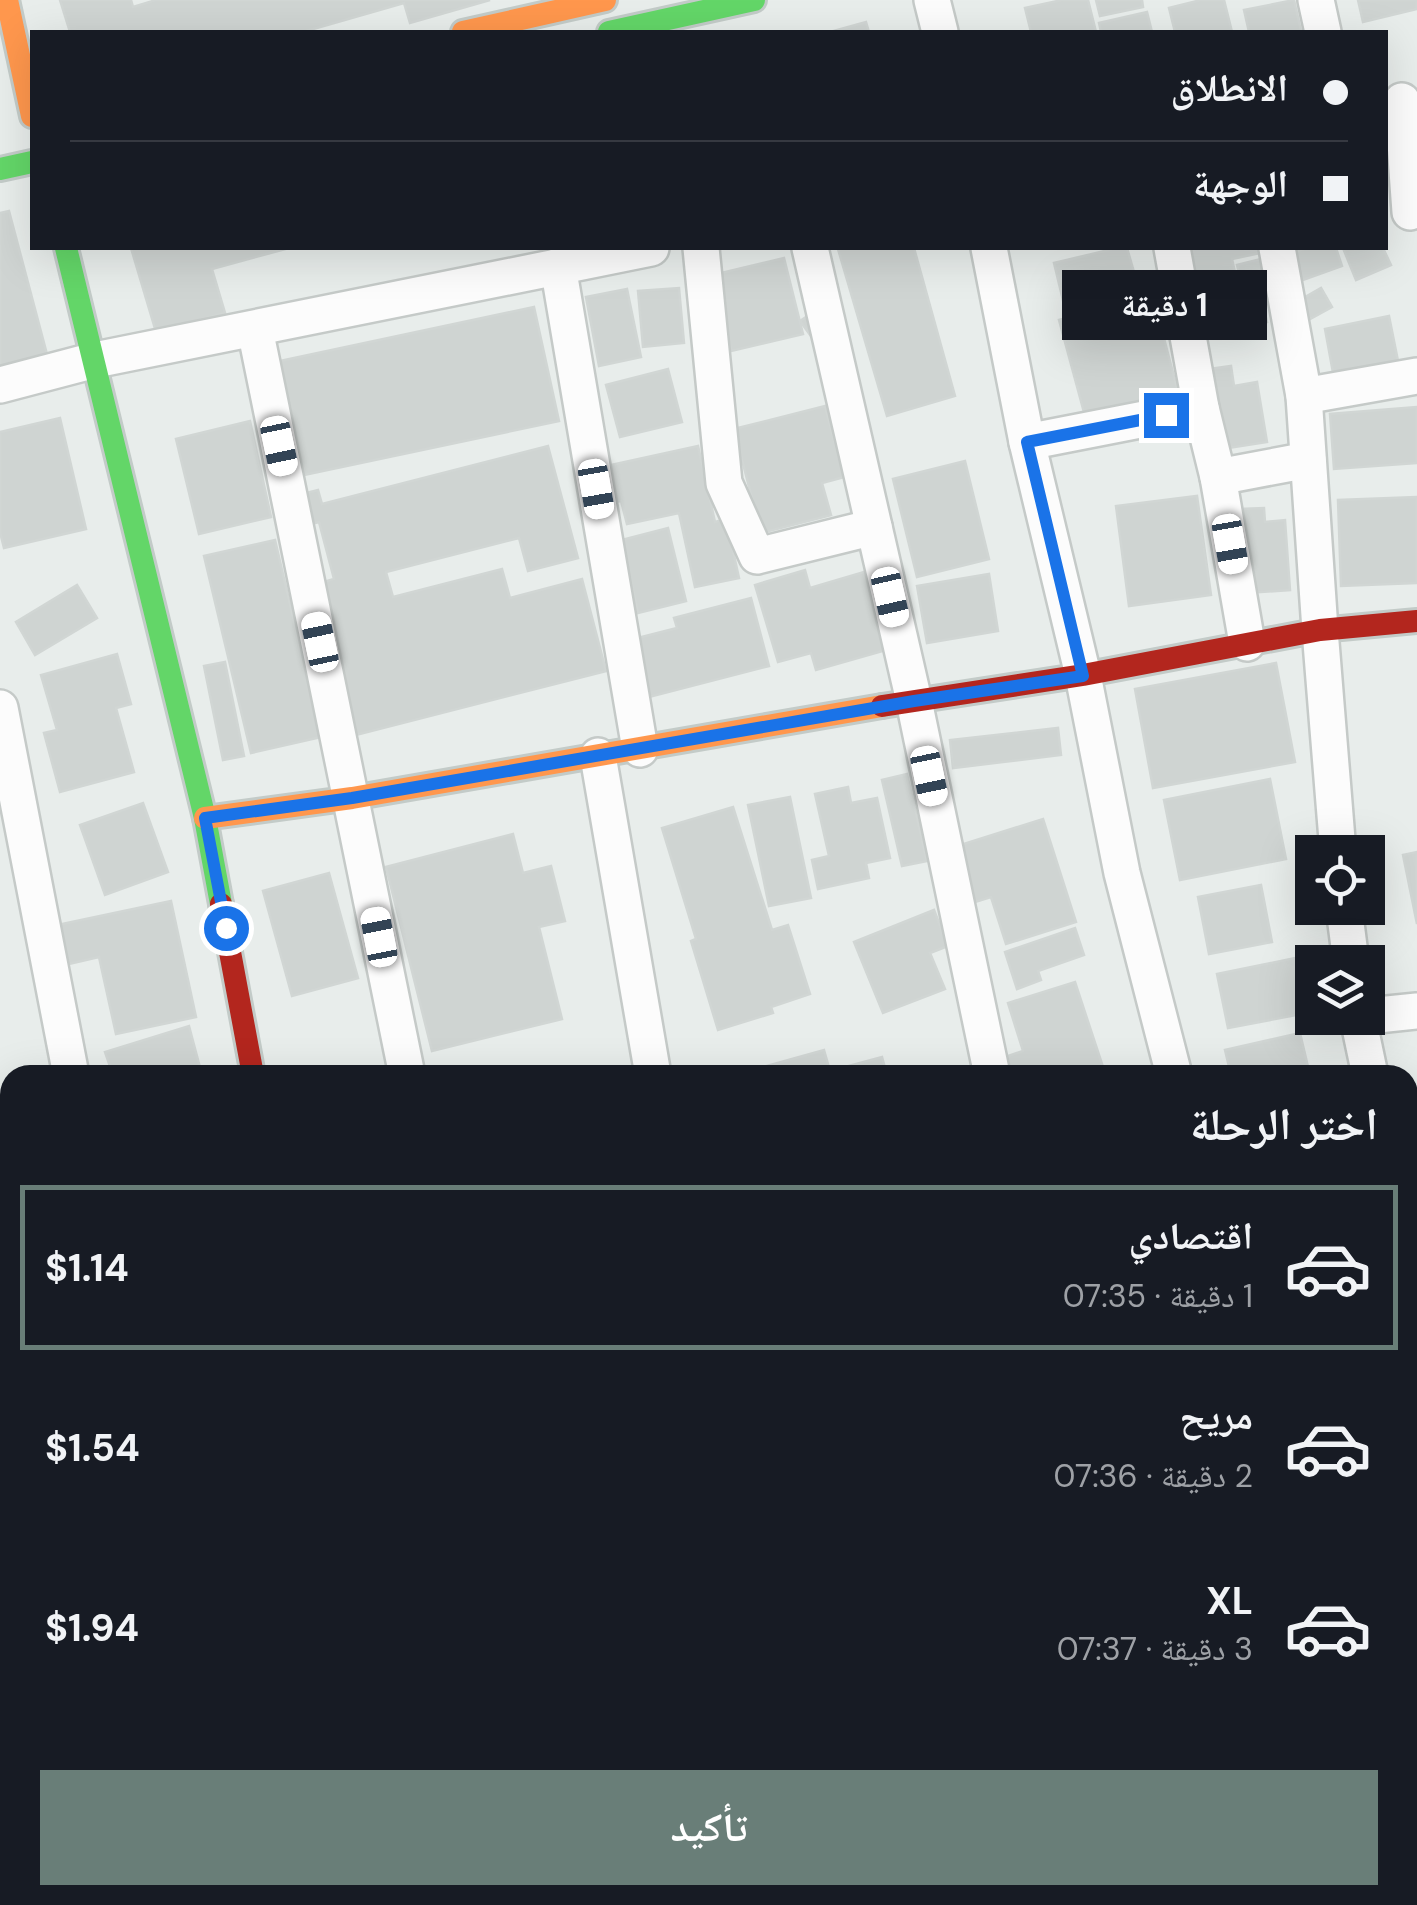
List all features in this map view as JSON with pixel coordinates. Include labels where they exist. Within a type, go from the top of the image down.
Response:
[{"type":"street","points":[[7,0],[30,107]]},
{"type":"street","points":[[472,30],[605,0]]},
{"type":"street","points":[[618,30],[754,0]]},
{"type":"street","points":[[932,0],[940,30]]},
{"type":"street","points":[[1316,0],[1323,30]]},
{"type":"street","points":[[1401,100],[1404,215]]},
{"type":"street","points":[[0,169],[30,162]]},
{"type":"street","points":[[67,250],[205,818],[251,1065]]},
{"type":"street","points":[[0,386],[96,360],[641,250]]},
{"type":"street","points":[[702,250],[724,483],[757,556],[874,527]]},
{"type":"street","points":[[810,250],[914,701],[990,1065]]},
{"type":"street","points":[[989,250],[1027,442],[1083,676],[1122,873],[1171,1065]]},
{"type":"street","points":[[1172,250],[1247,644]]},
{"type":"street","points":[[1277,250],[1304,396],[1337,835]]},
{"type":"street","points":[[558,266],[640,749]]},
{"type":"street","points":[[255,329],[404,1065]]},
{"type":"street","points":[[1304,396],[1417,376]]},
{"type":"street","points":[[1027,442],[1201,408]]},
{"type":"street","points":[[1218,477],[1308,460]]},
{"type":"street","points":[[205,818],[352,798],[914,701],[1083,676],[1320,630],[1417,621]]},
{"type":"street","points":[[0,708],[69,1065]]},
{"type":"street","points":[[598,756],[651,1065]]},
{"type":"street","points":[[1385,1014],[1417,1011]]},
{"type":"street","points":[[1362,1035],[1368,1065]]},
{"type":"building","points":[[60,0],[131,0],[133,7],[156,0],[490,0],[410,23],[404,3],[310,30],[69,30]]},
{"type":"building","points":[[1062,0],[1088,0],[1096,30],[1030,30],[1025,8]]},
{"type":"building","points":[[1096,0],[1142,0],[1143,7],[1100,16]]},
{"type":"building","points":[[1201,0],[1224,0],[1232,30],[1174,30],[1169,8]]},
{"type":"building","points":[[1294,0],[1301,30],[1249,30],[1244,10]]},
{"type":"building","points":[[1358,0],[1417,0],[1417,9],[1363,22]]},
{"type":"building","points":[[1147,12],[1152,30],[1101,30],[1099,23]]},
{"type":"building","points":[[866,22],[868,30],[837,30]]},
{"type":"building","points":[[9,211],[48,358],[0,370],[0,213]]},
{"type":"building","points":[[132,250],[282,250],[212,269],[225,313],[156,332]]},
{"type":"building","points":[[838,250],[915,250],[955,396],[887,416]]},
{"type":"building","points":[[1109,250],[1128,250],[1134,272],[1110,278],[1116,300],[1066,313],[1054,263]]},
{"type":"building","points":[[1183,250],[1264,250],[1232,259],[1244,313],[1264,309],[1267,322],[1224,332],[1221,319],[1199,324]]},
{"type":"building","points":[[1301,250],[1337,250],[1342,266],[1292,284],[1283,256]]},
{"type":"building","points":[[1344,250],[1384,250],[1391,265],[1356,280]]},
{"type":"building","points":[[784,258],[803,334],[731,351],[713,275]]},
{"type":"building","points":[[1265,258],[1273,291],[1245,298],[1237,265]]},
{"type":"building","points":[[679,288],[684,343],[643,347],[638,291]]},
{"type":"building","points":[[1321,288],[1332,307],[1310,319],[1300,300]]},
{"type":"building","points":[[627,289],[641,357],[599,366],[586,297]]},
{"type":"building","points":[[1153,296],[1178,392],[1085,416],[1059,320]]},
{"type":"building","points":[[534,307],[559,421],[304,475],[280,361]]},
{"type":"building","points":[[812,313],[816,343],[800,321]]},
{"type":"building","points":[[1389,316],[1399,366],[1334,378],[1325,329]]},
{"type":"building","points":[[1231,366],[1234,386],[1257,382],[1267,442],[1215,450],[1202,370]]},
{"type":"building","points":[[668,369],[682,422],[620,437],[606,385]]},
{"type":"building","points":[[825,406],[844,477],[822,483],[831,515],[761,533],[734,429]]},
{"type":"building","points":[[1417,407],[1417,463],[1334,469],[1330,414]]},
{"type":"building","points":[[60,418],[86,529],[4,548],[0,532],[0,432]]},
{"type":"building","points":[[250,421],[271,517],[199,534],[176,439]]},
{"type":"building","points":[[548,446],[578,558],[528,571],[519,538],[386,572],[393,597],[502,569],[510,598],[582,579],[606,671],[352,736],[313,585],[334,579],[319,522],[299,527],[291,497],[318,490],[322,504]]},
{"type":"building","points":[[698,446],[715,522],[726,519],[739,578],[695,587],[679,513],[627,524],[621,501],[610,503],[602,467]]},
{"type":"building","points":[[965,461],[989,559],[917,577],[893,479]]},
{"type":"building","points":[[1197,496],[1211,595],[1129,606],[1116,506]]},
{"type":"building","points":[[1417,497],[1417,583],[1341,586],[1338,500]]},
{"type":"building","points":[[1264,508],[1265,522],[1285,520],[1290,590],[1247,593],[1240,509]]},
{"type":"building","points":[[668,528],[686,601],[638,613],[622,540]]},
{"type":"building","points":[[275,540],[321,737],[251,753],[204,556]]},
{"type":"building","points":[[874,569],[897,647],[816,670],[811,653],[778,662],[755,585],[805,570],[810,588]]},
{"type":"building","points":[[989,574],[998,631],[927,643],[917,586]]},
{"type":"building","points":[[77,585],[97,618],[35,655],[16,622]]},
{"type":"building","points":[[751,598],[769,666],[649,697],[634,639],[677,628],[674,618]]},
{"type":"building","points":[[117,654],[131,704],[116,708],[134,772],[60,792],[44,733],[57,730],[41,675]]},
{"type":"building","points":[[225,662],[244,756],[223,760],[204,666]]},
{"type":"building","points":[[1276,663],[1295,762],[1153,788],[1135,689]]},
{"type":"building","points":[[1058,728],[1061,755],[953,768],[950,740]]},
{"type":"building","points":[[907,774],[927,861],[902,866],[882,780]]},
{"type":"building","points":[[1270,779],[1286,859],[1180,880],[1164,800]]},
{"type":"building","points":[[848,787],[851,803],[877,798],[890,858],[866,863],[869,878],[818,889],[812,860],[829,856],[815,794]]},
{"type":"building","points":[[790,797],[811,898],[769,906],[748,805]]},
{"type":"building","points":[[143,803],[168,872],[105,895],[80,825]]},
{"type":"building","points":[[733,807],[772,930],[788,925],[810,994],[771,1007],[773,1013],[718,1030],[691,941],[696,939],[662,828]]},
{"type":"building","points":[[1043,819],[1076,922],[1006,944],[991,897],[972,903],[954,847]]},
{"type":"building","points":[[513,834],[523,873],[551,866],[565,921],[539,927],[562,1019],[432,1051],[386,867]]},
{"type":"building","points":[[1417,852],[1417,924],[1403,855]]},
{"type":"building","points":[[329,873],[358,978],[292,996],[263,891]]},
{"type":"building","points":[[1261,885],[1272,942],[1209,954],[1198,897]]},
{"type":"building","points":[[171,901],[196,1017],[116,1034],[99,957],[56,967],[48,927]]},
{"type":"building","points":[[934,910],[948,946],[930,953],[945,989],[883,1013],[854,942]]},
{"type":"building","points":[[1075,928],[1084,955],[1038,971],[1041,980],[1017,989],[1005,952]]},
{"type":"building","points":[[1295,958],[1295,1015],[1228,1028],[1217,974]]},
{"type":"building","points":[[1075,982],[1102,1065],[1008,1065],[1005,1057],[1023,1051],[1008,1003]]},
{"type":"building","points":[[189,1026],[199,1065],[110,1065],[105,1052]]},
{"type":"building","points":[[1295,1034],[1300,1035],[1308,1065],[1229,1065],[1225,1050]]},
{"type":"building","points":[[824,1050],[828,1065],[771,1065]]},
{"type":"building","points":[[882,1057],[884,1065],[852,1065]]},
{"type":"traffic: fast","points":[[618,30],[754,0]]},
{"type":"traffic: fast","points":[[0,169],[30,162]]},
{"type":"traffic: fast","points":[[66,250],[205,818],[221,904]]},
{"type":"traffic: slow","points":[[7,0],[30,107]]},
{"type":"traffic: slow","points":[[472,30],[605,0]]},
{"type":"traffic: slow","points":[[205,818],[352,798],[882,706]]},
{"type":"traffic: jam","points":[[882,706],[1083,675],[1320,630],[1417,621]]},
{"type":"traffic: jam","points":[[221,904],[251,1065]]},
{"type":"route","points":[[226,928],[205,818],[352,798],[914,701],[1083,676],[1027,442],[1166,415]]}]
